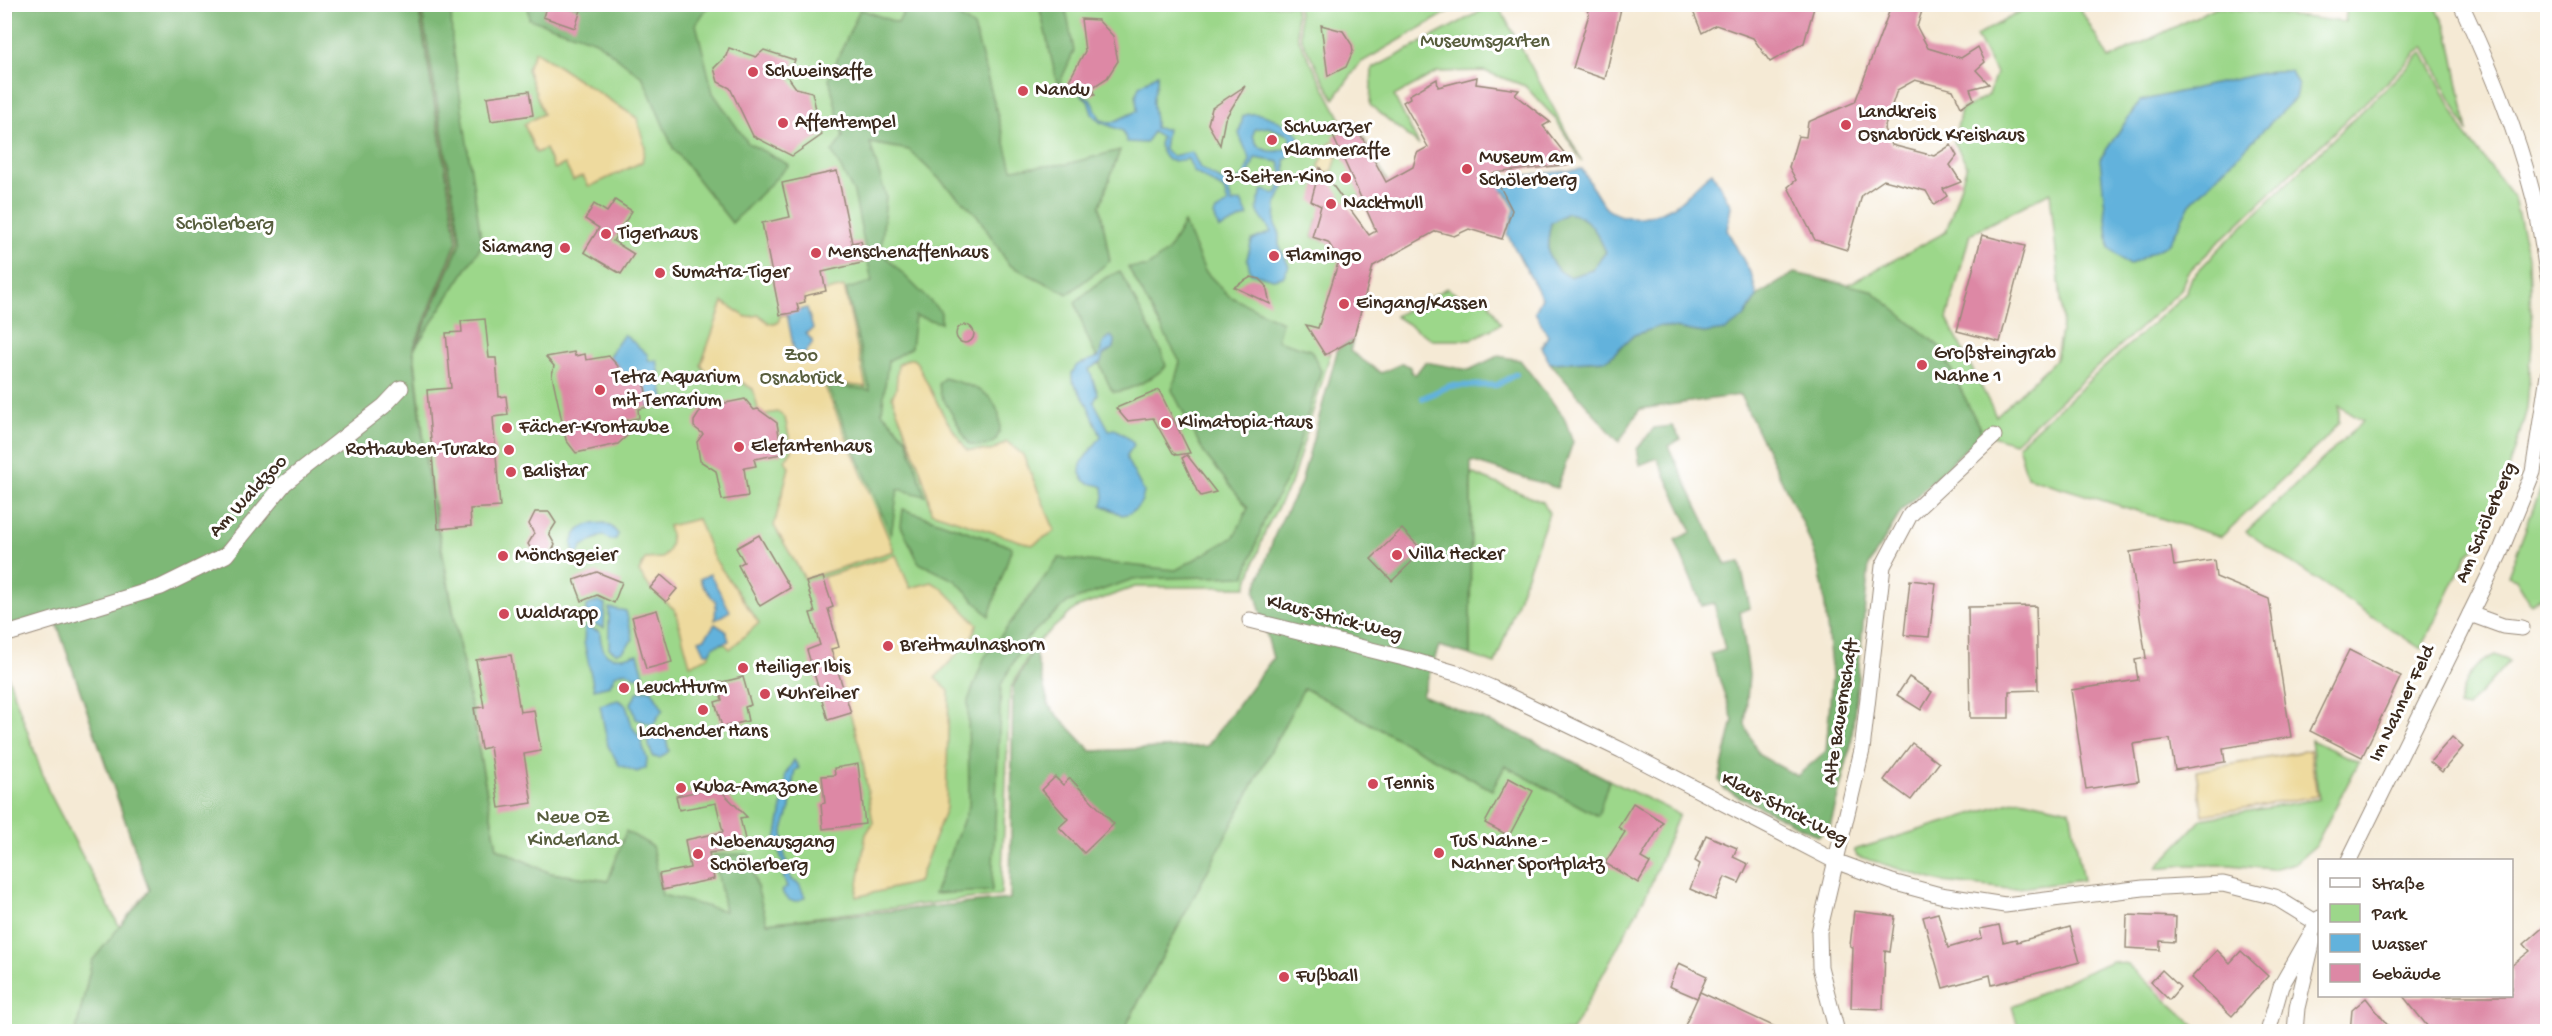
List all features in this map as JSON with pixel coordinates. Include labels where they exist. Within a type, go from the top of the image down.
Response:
[{"type":"street","points":[[2461,4],[2502,94],[2515,132],[2534,196],[2547,277]]},
{"type":"street","name":"Am Schölerberg","points":[[2470,614],[2499,555],[2533,472],[2547,375]]},
{"type":"street","name":"Am Waldzoo","points":[[4,635],[161,586],[226,555],[285,483],[384,406],[401,388]]},
{"type":"street","name":"Alte Bauernschaft","points":[[1837,1032],[1820,967],[1819,932],[1862,750],[1883,566],[1910,515],[1994,436]]},
{"type":"street","points":[[2470,614],[2503,626],[2522,628]]},
{"type":"street","name":"Im Nahner Feld","points":[[2350,859],[2470,614]]},
{"type":"street","name":"Klaus-Strick-Weg","points":[[1250,620],[1459,674],[1578,729],[1835,861],[1892,882],[1940,895],[2006,905],[2143,888],[2223,884],[2275,897],[2318,920]]},
{"type":"street","points":[[2268,1032],[2281,986],[2318,920]]},
{"type":"street","points":[[2295,1032],[2297,1008],[2318,920]]},
{"type":"green space","name":"Schölerberg","points":[[17,5],[418,5],[457,241],[413,349],[426,466],[497,848],[550,873],[608,881],[626,831],[652,846],[662,895],[725,911],[714,855],[748,854],[767,923],[1010,899],[1013,687],[1034,649],[1049,706],[1091,751],[1207,746],[1273,658],[1255,591],[1277,529],[1301,483],[1338,348],[1353,340],[1350,351],[1381,373],[1403,363],[1410,367],[1411,372],[1415,375],[1425,362],[1469,370],[1498,356],[1520,360],[1564,417],[1573,442],[1557,488],[1471,461],[1470,655],[1439,646],[1422,695],[1523,736],[1609,780],[1598,816],[1505,766],[1492,790],[1304,688],[1123,1031],[76,1031],[92,961],[149,890],[56,621],[5,635],[4,30]]},
{"type":"green space","name":"Zoo Osnabrück","points":[[419,5],[1295,5],[1298,38],[1345,127],[1355,122],[1387,181],[1317,219],[1312,237],[1330,242],[1339,261],[1341,319],[1292,481],[1266,529],[1246,587],[1135,587],[1076,608],[1035,644],[1010,689],[1001,895],[766,923],[609,881],[550,873],[497,848],[427,467],[414,350],[459,241]]},
{"type":"green space","points":[[421,5],[451,5],[452,40],[482,245],[415,348],[461,242]]},
{"type":"green space","points":[[528,5],[709,5],[696,24],[713,93],[748,143],[789,165],[732,223],[673,148],[643,78],[596,41],[529,19]]},
{"type":"green space","points":[[907,5],[942,5],[974,27],[1012,169],[1067,164],[1120,150],[1100,206],[1110,261],[1068,294],[1009,265],[977,215],[909,150],[870,143],[886,196],[881,252],[941,312],[941,323],[915,316],[911,348],[888,361],[882,412],[907,439],[925,496],[898,489],[891,535],[827,385],[870,390],[846,289],[872,282],[854,193],[832,152],[843,137],[829,78],[860,9],[898,23]]},
{"type":"green space","points":[[1039,5],[1065,5],[1074,51],[1058,87]]},
{"type":"green space","name":"Museumsgarten","points":[[1298,5],[1458,5],[1360,63],[1334,99],[1301,38]]},
{"type":"green space","name":"Museumsgarten","points":[[1492,5],[1498,5],[1582,161],[1555,118],[1525,86],[1484,71],[1437,72],[1394,96],[1419,145],[1370,105],[1372,69]]},
{"type":"green space","points":[[2028,5],[2078,5],[2109,59],[2216,7],[2345,22],[2347,5],[2435,5],[2449,34],[2468,132],[2424,46],[2187,273],[2181,290],[2014,443],[1982,433],[1940,347],[1847,285],[1946,232],[1967,165],[1954,142],[1961,110],[1989,95],[1996,73],[1976,36],[2027,8]],"holes":[[[2050,192],[2063,320],[2056,359],[1996,416],[1947,319],[1970,234]]]},
{"type":"green space","points":[[2423,52],[2465,134],[2514,198],[2529,261],[2532,343],[2527,409],[2508,473],[2476,547],[2467,555],[2421,649],[2246,532],[2363,421],[2339,406],[2339,422],[2326,438],[2221,537],[2027,477],[2018,445],[2186,293],[2192,277],[2219,249]]},
{"type":"green space","points":[[1567,212],[1582,217],[1592,226],[1606,252],[1592,270],[1570,277],[1551,261],[1548,248],[1551,223]]},
{"type":"green space","points":[[1184,223],[1205,271],[1229,296],[1282,322],[1277,340],[1311,350],[1321,371],[1290,473],[1265,518],[1245,576],[1133,579],[1068,602],[1027,638],[1001,685],[992,891],[934,894],[969,806],[968,701],[984,658],[1059,558],[1176,570],[1234,537],[1248,508],[1204,453],[1172,390],[1180,362],[1128,267],[1147,267],[1167,252]]},
{"type":"green space","points":[[1120,271],[1161,351],[1166,366],[1142,383],[1114,392],[1086,334],[1075,302],[1105,278]]},
{"type":"green space","points":[[1794,273],[1871,290],[1940,347],[1982,433],[1902,510],[1869,565],[1851,745],[1830,827],[1818,836],[1724,789],[1719,780],[1733,720],[1711,654],[1725,650],[1714,603],[1702,606],[1675,540],[1692,532],[1657,458],[1640,465],[1637,449],[1654,428],[1672,426],[1681,439],[1668,446],[1726,565],[1740,562],[1750,608],[1740,611],[1749,674],[1745,725],[1759,755],[1797,776],[1826,751],[1832,676],[1823,588],[1817,560],[1804,526],[1740,395],[1640,409],[1619,442],[1550,363],[1607,360],[1634,335],[1661,326],[1704,333],[1744,317],[1757,296]]},
{"type":"green space","points":[[1447,288],[1464,297],[1484,293],[1501,324],[1471,340],[1433,340],[1395,316]]},
{"type":"green space","points":[[944,378],[978,390],[994,403],[1000,421],[996,438],[991,444],[981,446],[969,444],[940,393],[939,383]]},
{"type":"green space","points":[[2547,462],[2547,593],[2531,604],[2516,579],[2508,576],[2545,477]]},
{"type":"green space","points":[[1471,473],[1543,502],[1549,513],[1495,664],[1470,655]]},
{"type":"green space","points":[[903,509],[1012,547],[989,616],[956,581],[919,563],[901,526]]},
{"type":"green space","points":[[2495,655],[2509,661],[2467,708],[2458,706],[2469,675],[2479,664]]},
{"type":"green space","points":[[4,665],[48,790],[120,928],[92,961],[76,1031],[5,1031]]},
{"type":"green space","name":"TuS Nahne - Nahner Sportplatz","points":[[1304,687],[1492,790],[1505,766],[1598,815],[1609,780],[1679,814],[1648,891],[1572,1031],[1123,1032]]},
{"type":"green space","points":[[2311,740],[2359,762],[2315,846],[2295,863],[2272,869],[2230,865],[2185,865],[2156,868],[2202,819],[2319,799]]},
{"type":"green space","points":[[2020,799],[2070,810],[2083,880],[2010,889],[1941,882],[1857,856],[1854,850]]},
{"type":"green space","points":[[2112,961],[2127,964],[2200,1031],[2019,1031],[2012,1006]]},
{"type":"sand","points":[[535,51],[637,118],[645,147],[642,162],[589,187],[583,176],[573,180],[565,164],[554,169],[545,149],[536,153],[524,124],[543,114],[527,69]]},
{"type":"sand","points":[[1335,140],[1341,143],[1333,170],[1325,175],[1319,166],[1328,145]]},
{"type":"sand","points":[[844,287],[866,387],[823,382],[894,551],[805,579],[774,526],[789,467],[785,460],[792,450],[785,418],[778,412],[765,414],[758,409],[753,389],[730,375],[713,376],[701,365],[723,302],[746,317],[759,315],[769,323],[778,323],[780,316],[798,312],[797,304],[805,302],[804,296]]},
{"type":"sand","points":[[908,359],[913,359],[917,363],[945,418],[967,450],[991,451],[1007,442],[1023,455],[1055,531],[1032,545],[931,512],[920,469],[892,397],[896,389],[898,365]]},
{"type":"sand","points":[[698,519],[713,557],[759,623],[730,649],[724,643],[714,646],[708,657],[690,665],[675,610],[650,588],[639,572],[645,559],[662,558],[668,551],[671,540],[668,526]]},
{"type":"sand","points":[[896,555],[910,588],[932,582],[943,589],[977,624],[971,639],[935,678],[949,691],[946,808],[918,882],[856,897],[866,834],[873,823],[861,751],[831,649],[839,646],[828,609],[833,607],[823,577]]},
{"type":"sand","points":[[2310,750],[2317,796],[2203,815],[2196,771]]},
{"type":"water","points":[[2271,71],[2291,71],[2298,86],[2295,98],[2190,204],[2170,243],[2129,265],[2109,248],[2100,159],[2140,101]]},
{"type":"water","points":[[1157,74],[1153,99],[1155,128],[1167,129],[1164,149],[1172,156],[1192,152],[1200,168],[1224,182],[1235,181],[1244,176],[1250,160],[1239,134],[1243,116],[1264,115],[1279,121],[1298,134],[1299,147],[1285,160],[1286,183],[1276,205],[1275,225],[1279,231],[1279,245],[1289,266],[1283,277],[1273,279],[1251,273],[1247,259],[1252,240],[1271,232],[1257,209],[1263,190],[1275,194],[1280,187],[1282,171],[1279,162],[1255,158],[1246,181],[1228,189],[1232,203],[1241,201],[1248,216],[1219,229],[1214,215],[1216,211],[1228,204],[1224,190],[1194,172],[1188,159],[1170,161],[1167,159],[1159,145],[1161,137],[1153,132],[1145,143],[1127,142],[1123,131],[1100,122],[1092,114],[1088,101],[1080,93],[1090,99],[1101,120],[1111,123],[1137,111],[1136,95],[1139,86]],"holes":[[[1268,127],[1289,135],[1291,139],[1289,147],[1278,151],[1262,148],[1253,135],[1255,129]]]},
{"type":"water","points":[[1582,169],[1607,209],[1623,216],[1640,217],[1674,206],[1712,172],[1731,206],[1727,230],[1752,276],[1757,296],[1744,317],[1726,330],[1704,333],[1661,326],[1634,335],[1607,360],[1550,363],[1541,347],[1548,336],[1535,312],[1542,298],[1507,234],[1515,209],[1505,192],[1484,186],[1485,180]],"holes":[[[1567,213],[1575,215],[1592,226],[1606,252],[1592,270],[1570,277],[1551,261],[1548,240],[1551,223]]]},
{"type":"water","points":[[807,308],[813,329],[806,333],[813,342],[803,356],[794,350],[787,314]]},
{"type":"water","points":[[624,334],[647,354],[649,361],[657,360],[665,404],[649,407],[642,372],[620,375],[619,367],[609,356]]},
{"type":"water","points":[[1111,336],[1115,341],[1114,346],[1103,355],[1101,362],[1089,369],[1098,394],[1094,402],[1109,430],[1115,429],[1134,445],[1127,455],[1127,460],[1144,492],[1138,508],[1122,515],[1102,505],[1103,487],[1085,481],[1081,476],[1081,464],[1101,436],[1087,404],[1072,380],[1072,373],[1077,365],[1099,357],[1104,342]]},
{"type":"water","points":[[604,523],[618,534],[616,539],[610,540],[603,535],[582,546],[580,552],[575,554],[572,545],[577,533],[588,525]]},
{"type":"water","points":[[710,574],[730,611],[715,620],[716,602],[700,579]]},
{"type":"water","points":[[598,601],[605,604],[604,628],[586,621],[586,606]]},
{"type":"water","points":[[609,608],[626,611],[633,639],[623,651],[616,653],[609,648]]},
{"type":"water","points":[[715,624],[726,631],[729,641],[714,646],[710,653],[705,653],[699,640],[705,638]]},
{"type":"water","points":[[585,626],[600,632],[603,649],[610,656],[622,657],[638,654],[644,675],[635,677],[626,671],[615,675],[610,685],[594,689],[584,642]]},
{"type":"water","points":[[651,689],[663,709],[653,725],[636,719],[631,703],[638,692]]},
{"type":"water","points":[[618,700],[626,705],[632,726],[641,740],[647,759],[646,768],[637,772],[619,765],[608,746],[600,705]]},
{"type":"water","points":[[657,730],[664,731],[669,751],[660,758],[653,757],[647,741]]},
{"type":"water","points":[[794,760],[799,768],[795,770],[790,808],[783,830],[784,852],[791,880],[799,884],[805,897],[794,901],[788,900],[782,891],[787,887],[782,873],[785,870],[776,841],[786,785],[785,775]]},
{"type":"building","points":[[547,4],[565,4],[581,10],[575,28],[543,17]]},
{"type":"building","points":[[1584,4],[1622,4],[1605,79],[1573,68],[1589,14]]},
{"type":"building","points":[[1690,4],[1815,4],[1804,43],[1770,62],[1753,38],[1716,25],[1702,33]]},
{"type":"building","name":"Landkreis Osnabrück Kreishaus","points":[[1892,4],[1924,4],[1917,27],[1928,48],[1961,58],[1978,47],[1985,62],[1976,70],[1989,84],[1970,89],[1974,99],[1961,107],[1953,90],[1915,80],[1897,90],[1884,129],[1892,145],[1934,156],[1951,145],[1957,156],[1950,165],[1961,182],[1943,189],[1947,196],[1934,205],[1926,191],[1884,180],[1862,195],[1847,250],[1815,240],[1788,187],[1796,180],[1789,167],[1798,136],[1806,137],[1808,122],[1855,102]]},
{"type":"building","points":[[1081,19],[1098,20],[1113,36],[1118,61],[1107,78],[1093,87],[1095,95],[1065,88],[1085,51]]},
{"type":"building","points":[[1321,25],[1343,31],[1353,51],[1346,67],[1328,76]]},
{"type":"building","name":"Affentempel","points":[[729,48],[756,57],[764,50],[795,60],[788,77],[796,88],[812,92],[822,135],[792,156],[753,136],[730,88],[718,82],[714,68],[726,56]]},
{"type":"building","name":"Museum am Schölerberg","points":[[1477,77],[1476,84],[1519,90],[1515,95],[1550,122],[1543,126],[1573,164],[1493,173],[1512,210],[1502,239],[1469,229],[1454,236],[1436,231],[1373,266],[1353,340],[1325,355],[1306,325],[1318,328],[1339,260],[1328,242],[1312,237],[1321,206],[1311,201],[1320,168],[1369,235],[1376,231],[1333,136],[1352,126],[1358,130],[1386,182],[1413,167],[1417,153],[1428,147],[1403,102],[1410,98],[1409,95],[1437,79],[1438,87]]},
{"type":"building","points":[[1245,86],[1225,119],[1220,145],[1208,124],[1212,108]]},
{"type":"building","points":[[529,91],[533,115],[491,121],[487,97]]},
{"type":"building","name":"Menschenaffenhaus","points":[[837,171],[852,243],[861,241],[866,262],[822,272],[826,291],[804,296],[805,302],[797,304],[799,312],[780,315],[762,223],[790,217],[782,183]]},
{"type":"building","name":"Tigerhaus","points":[[615,200],[632,211],[613,241],[634,254],[621,274],[584,252],[599,228],[585,219],[594,204],[607,212]]},
{"type":"building","points":[[1982,235],[2025,246],[2000,342],[1957,331]]},
{"type":"building","points":[[1251,277],[1260,279],[1266,285],[1270,304],[1234,287]]},
{"type":"building","points":[[485,319],[489,358],[496,358],[499,397],[506,396],[508,415],[493,417],[500,507],[470,509],[471,526],[438,529],[427,390],[451,388],[446,333],[462,332],[461,321]]},
{"type":"building","points":[[961,325],[969,325],[974,330],[972,341],[961,343],[956,338],[956,330]]},
{"type":"building","name":"Tetra Aquarium mit Terrarium","points":[[574,352],[575,356],[585,354],[586,360],[609,356],[625,374],[642,372],[649,407],[638,409],[639,418],[627,420],[629,434],[618,444],[576,453],[566,440],[552,375],[554,366],[546,357]]},
{"type":"building","name":"Klimatopia-Haus","points":[[1159,390],[1190,453],[1177,455],[1173,453],[1153,418],[1127,421],[1116,408]]},
{"type":"building","name":"Elefantenhaus","points":[[745,399],[754,410],[758,409],[777,423],[782,454],[754,459],[756,466],[744,468],[748,496],[722,500],[716,471],[700,461],[697,442],[703,434],[694,427],[694,421],[706,402],[711,406]]},
{"type":"building","points":[[1187,455],[1216,492],[1201,496],[1197,491],[1182,458]]},
{"type":"building","points":[[535,512],[549,512],[556,523],[549,534],[555,545],[549,556],[535,556],[528,544],[534,534],[529,524]]},
{"type":"building","name":"Villa Hecker","points":[[1402,529],[1423,551],[1392,581],[1371,559]]},
{"type":"building","points":[[759,535],[790,588],[760,606],[738,565],[744,562],[736,548]]},
{"type":"building","points":[[2171,546],[2174,566],[2214,560],[2216,577],[2269,599],[2291,737],[2223,748],[2225,762],[2175,770],[2170,739],[2133,744],[2139,781],[2086,789],[2071,690],[2138,680],[2135,660],[2146,658],[2130,552]]},
{"type":"building","points":[[597,572],[622,582],[614,603],[597,595],[582,601],[574,580]]},
{"type":"building","points":[[661,575],[677,589],[666,602],[650,588]]},
{"type":"building","points":[[823,577],[833,607],[828,609],[839,647],[831,649],[851,713],[828,720],[807,650],[820,645],[810,613],[815,612],[806,582]]},
{"type":"building","points":[[1910,580],[1936,583],[1929,637],[1904,635]]},
{"type":"building","points":[[2036,606],[2038,690],[2009,691],[2009,718],[1970,718],[1968,607]]},
{"type":"building","points":[[657,610],[672,662],[646,669],[632,617]]},
{"type":"building","points":[[2349,650],[2401,676],[2362,757],[2310,731]]},
{"type":"building","points":[[511,655],[520,712],[534,710],[541,751],[524,754],[532,803],[499,808],[490,747],[481,749],[474,708],[484,707],[476,660]]},
{"type":"building","points":[[743,677],[751,705],[745,707],[748,721],[722,727],[715,702],[722,700],[718,683]]},
{"type":"building","points":[[1909,677],[1932,692],[1921,710],[1897,695]]},
{"type":"building","points":[[2452,737],[2463,747],[2442,772],[2430,762]]},
{"type":"building","points":[[1912,743],[1939,763],[1911,800],[1884,780]]},
{"type":"building","points":[[858,764],[865,824],[823,829],[821,804],[825,803],[822,776],[835,775],[834,768]]},
{"type":"building","points":[[1055,777],[1063,785],[1070,778],[1114,824],[1084,853],[1059,827],[1068,819],[1042,790]]},
{"type":"building","points":[[1509,778],[1533,791],[1509,836],[1485,823]]},
{"type":"building","points":[[711,781],[747,817],[740,818],[747,848],[709,853],[714,879],[662,890],[659,874],[690,868],[685,840],[723,832],[716,803],[679,810],[676,796],[713,788]]},
{"type":"building","points":[[1633,803],[1663,822],[1641,858],[1650,863],[1638,883],[1605,863],[1625,832],[1618,827]]},
{"type":"building","points":[[1706,835],[1737,848],[1733,857],[1748,864],[1739,883],[1725,877],[1715,900],[1690,889],[1700,864],[1695,861]]},
{"type":"building","points":[[1854,911],[1895,916],[1890,952],[1885,951],[1883,1009],[1851,1008],[1853,947],[1850,946]]},
{"type":"building","points":[[1938,913],[1948,948],[1982,938],[1980,929],[1999,925],[2003,942],[2016,939],[2017,942],[2070,927],[2080,962],[1992,985],[1990,975],[1943,988],[1923,917]]},
{"type":"building","points":[[2127,915],[2176,917],[2175,942],[2160,941],[2160,950],[2126,948]]},
{"type":"building","points":[[2547,924],[2547,1032],[2432,1032],[2404,997],[2513,997],[2513,964],[2530,951],[2524,944]]},
{"type":"building","points":[[2217,950],[2230,963],[2241,951],[2268,976],[2232,1016],[2191,978]]},
{"type":"building","points":[[1679,963],[1707,976],[1697,998],[1669,986]]},
{"type":"building","points":[[2162,970],[2180,987],[2169,1000],[2151,982]]},
{"type":"building","points":[[1700,992],[1786,1032],[1682,1032]]},
{"type":"building","points":[[2366,998],[2393,1032],[2350,1032],[2352,1010]]},
{"type":"waterway","points":[[1423,398],[1449,386],[1497,385],[1516,374]]},
{"type":"place","name":"Schweinsaffe","points":[[753,72]]},
{"type":"place","name":"Nandu","points":[[1023,91]]},
{"type":"place","name":"Affentempel","points":[[783,123]]},
{"type":"place","name":"Landkreis Osnabrück Kreishaus","points":[[1846,125]]},
{"type":"place","name":"Schwarzer Klammeraffe","points":[[1272,140]]},
{"type":"place","name":"Museum am Schölerberg","points":[[1467,169]]},
{"type":"place","name":"3-Seiten-Kino","points":[[1346,178]]},
{"type":"place","name":"Nacktmull","points":[[1331,204]]},
{"type":"place","name":"Tigerhaus","points":[[606,234]]},
{"type":"place","name":"Siamang","points":[[565,248]]},
{"type":"place","name":"Menschenaffenhaus","points":[[816,253]]},
{"type":"place","name":"Flamingo","points":[[1274,256]]},
{"type":"place","name":"Sumatra-Tiger","points":[[660,273]]},
{"type":"place","name":"Eingang/Kassen","points":[[1344,304]]},
{"type":"place","name":"Großsteingrab Nahne 1","points":[[1922,365]]},
{"type":"place","name":"Tetra Aquarium mit Terrarium","points":[[600,390]]},
{"type":"place","name":"Klimatopia-Haus","points":[[1166,423]]},
{"type":"place","name":"Fächer-Krontaube","points":[[507,428]]},
{"type":"place","name":"Elefantenhaus","points":[[739,447]]},
{"type":"place","name":"Rothauben-Turako","points":[[509,450]]},
{"type":"place","name":"Balistar","points":[[511,472]]},
{"type":"place","name":"Villa Hecker","points":[[1397,555]]},
{"type":"place","name":"Mönchsgeier","points":[[503,556]]},
{"type":"place","name":"Waldrapp","points":[[504,614]]},
{"type":"place","name":"Breitmaulnashorn","points":[[888,646]]},
{"type":"place","name":"Heiliger Ibis","points":[[743,668]]},
{"type":"place","name":"Leuchtturm","points":[[624,688]]},
{"type":"place","name":"Kuhreiher","points":[[765,694]]},
{"type":"place","name":"Lachender Hans","points":[[703,710]]},
{"type":"place","name":"Tennis","points":[[1373,784]]},
{"type":"place","name":"Kuba-Amazone","points":[[681,788]]},
{"type":"place","name":"TuS Nahne - Nahner Sportplatz","points":[[1439,853]]},
{"type":"place","name":"Nebenausgang Schölerberg","points":[[698,854]]},
{"type":"place","name":"Fußball","points":[[1284,977]]},
{"type":"park label","name":"Neue OZ Kinderland","points":[[573,830]]}]
